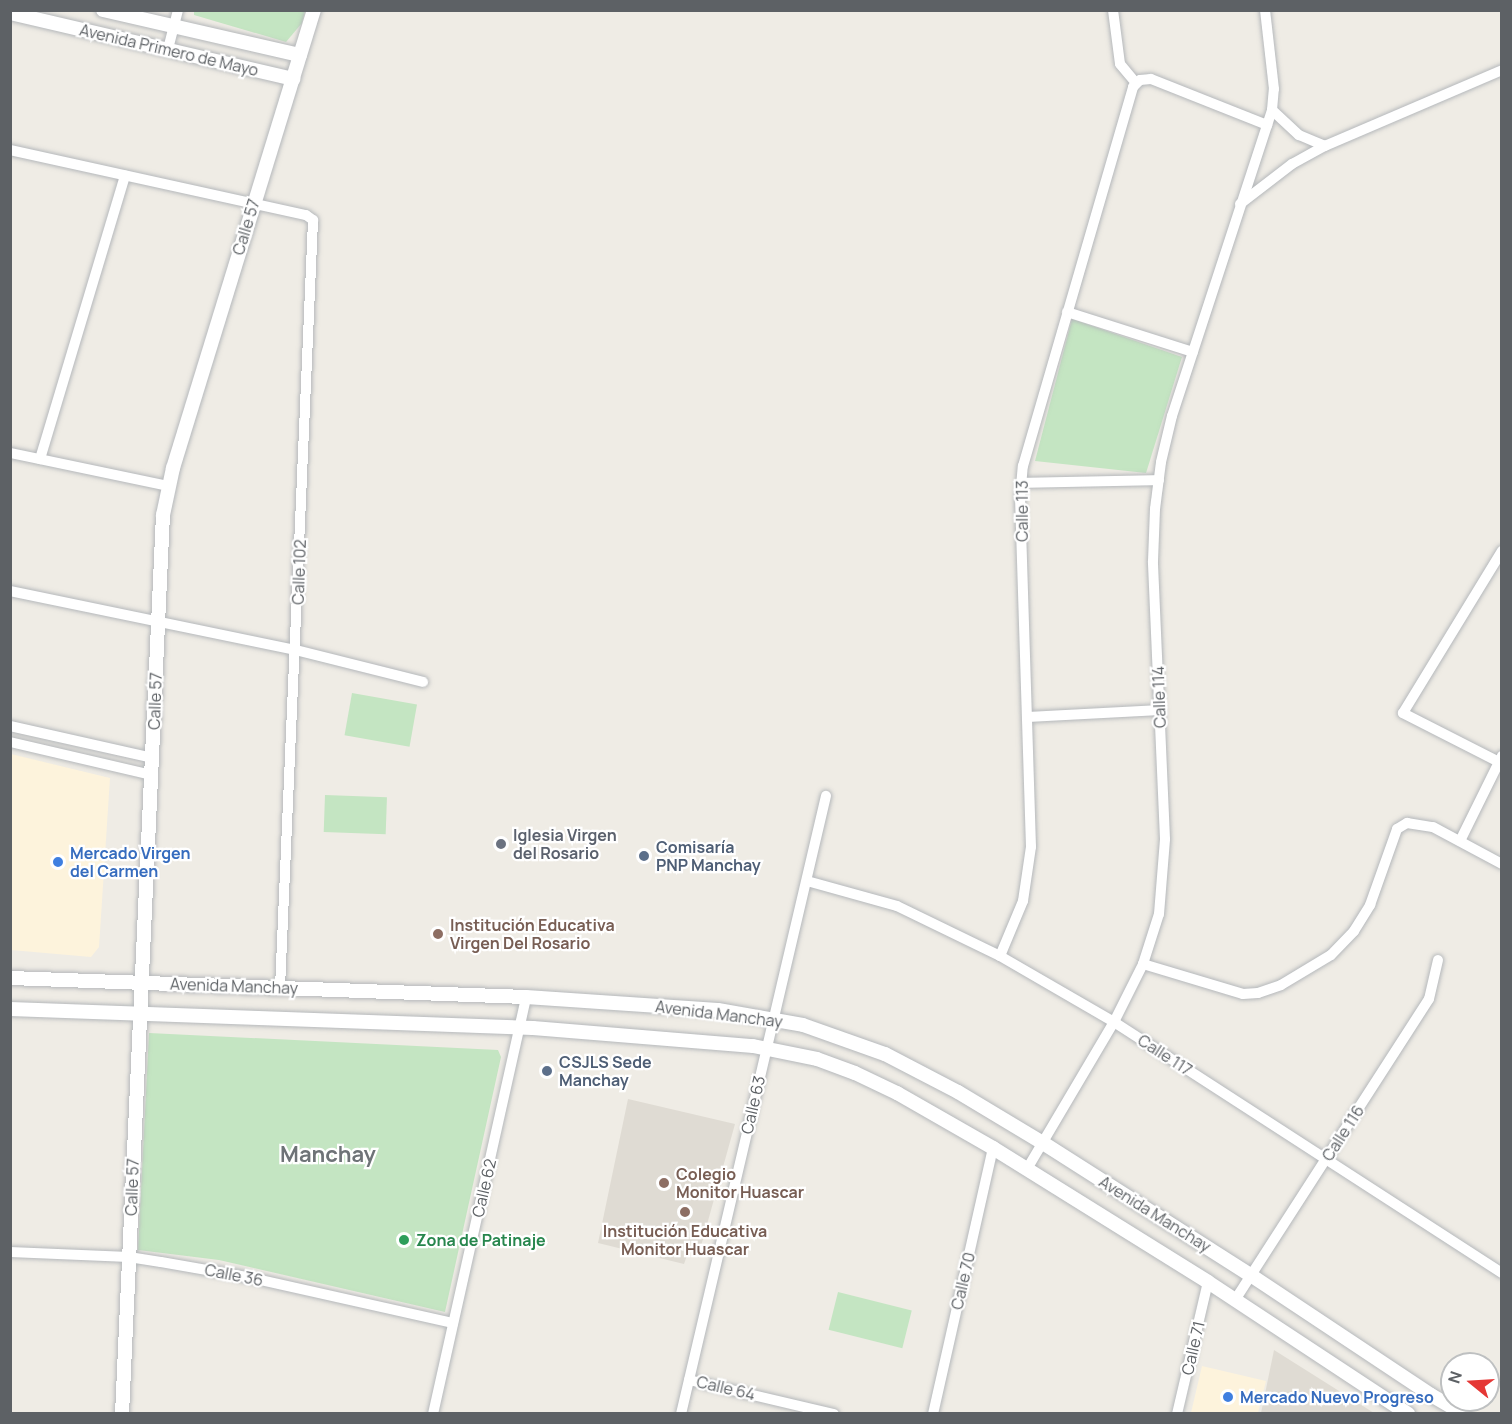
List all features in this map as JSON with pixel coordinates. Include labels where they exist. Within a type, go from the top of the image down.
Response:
[{"type":"street","name":"Avenida Primero de Mayo","points":[[103,10],[300,55]]},
{"type":"street","points":[[168,50],[178,10]]},
{"type":"street","name":"Calle 57","points":[[122,1413],[162,529],[168,486],[253,202],[314,10]]},
{"type":"street","points":[[1113,10],[1120,64],[1137,81],[1151,79],[1267,125]]},
{"type":"street","name":"Calle 114","points":[[1027,1169],[1114,1022],[1143,964],[1156,929],[1164,881],[1165,839],[1153,544],[1159,480],[1172,416],[1272,110],[1274,89],[1265,10]]},
{"type":"street","name":"Avenida Primero de Mayo","points":[[10,13],[40,15],[168,50],[293,79]]},
{"type":"street","points":[[1240,204],[1293,164],[1325,146],[1502,70]]},
{"type":"street","name":"Calle 113","points":[[1000,956],[1017,919],[1029,866],[1028,717],[1021,483],[1027,446],[1137,81]]},
{"type":"street","points":[[1272,110],[1299,135],[1325,146]]},
{"type":"street","name":"Calle 102","points":[[10,150],[306,214],[314,223],[280,988]]},
{"type":"street","points":[[40,459],[125,175]]},
{"type":"street","points":[[1066,312],[1193,352]]},
{"type":"street","points":[[10,453],[168,486]]},
{"type":"street","points":[[1021,483],[1159,480]]},
{"type":"street","points":[[1460,841],[1500,759],[1403,713],[1502,551]]},
{"type":"street","points":[[10,591],[158,624],[296,650],[423,682]]},
{"type":"street","points":[[1028,717],[1160,710]]},
{"type":"street","points":[[10,726],[153,758]]},
{"type":"street","points":[[10,742],[152,775]]},
{"type":"street","name":"Calle 63","points":[[681,1413],[766,1048],[776,1019],[826,796]]},
{"type":"street","points":[[1143,964],[1243,994],[1258,993],[1281,985],[1331,956],[1354,931],[1370,905],[1397,829],[1407,823],[1433,827],[1502,864]]},
{"type":"street","name":"Calle 117","points":[[807,881],[897,906],[1000,956],[1114,1022],[1502,1274]]},
{"type":"street","name":"Calle 116","points":[[1235,1300],[1429,999],[1438,960]]},
{"type":"street","name":"Avenida Manchay","points":[[10,978],[526,998],[718,1010],[776,1019],[856,1042],[903,1062],[1043,1143],[1252,1276],[1431,1395],[1464,1413]]},
{"type":"street","name":"Calle 62","points":[[433,1413],[526,998]]},
{"type":"street","name":"Avenida Manchay","points":[[10,1009],[520,1028],[766,1048],[808,1057],[855,1072],[921,1105],[1208,1282],[1408,1413]]},
{"type":"street","name":"Calle 70","points":[[933,1413],[993,1148]]},
{"type":"street","name":"Calle 36","points":[[10,1252],[129,1257],[247,1277],[453,1323]]},
{"type":"street","name":"Calle 71","points":[[1177,1413],[1208,1282]]},
{"type":"street","name":"Calle 64","points":[[689,1380],[834,1413]]},
{"type":"shaded area","name":"Mercado Virgen del Carmen","points":[[11,754],[110,778],[99,947],[91,957],[11,950]]},
{"type":"shaded area","name":"Colegio Monitor Huascar","points":[[628,1099],[735,1124],[701,1246],[691,1244],[684,1264],[598,1243]]},
{"type":"shaded area","points":[[1274,1350],[1374,1413],[1261,1413]]},
{"type":"shaded area","name":"Mercado Nuevo Progreso","points":[[1202,1366],[1266,1381],[1258,1413],[1191,1413]]},
{"type":"green space","points":[[194,10],[305,11],[302,23],[286,42],[194,15]]},
{"type":"green space","points":[[1072,319],[1182,357],[1146,473],[1035,461]]},
{"type":"green space","points":[[352,693],[417,704],[410,747],[345,735]]},
{"type":"green space","points":[[325,795],[387,797],[386,834],[324,832]]},
{"type":"green space","points":[[149,1033],[498,1050],[501,1057],[445,1312],[219,1260],[138,1250]]},
{"type":"green space","points":[[838,1292],[912,1310],[902,1348],[829,1330]]},
{"type":"place","name":"Iglesia Virgen del Rosario","points":[[501,844]]},
{"type":"place","name":"Comisaría PNP Manchay","points":[[644,856]]},
{"type":"place","name":"Mercado Virgen del Carmen","points":[[58,862]]},
{"type":"place","name":"Institución Educativa Virgen Del Rosario","points":[[438,934]]},
{"type":"place","name":"CSJLS Sede Manchay","points":[[547,1071]]},
{"type":"place","name":"Colegio Monitor Huascar","points":[[664,1183]]},
{"type":"place","name":"Institución Educativa Monitor Huascar","points":[[685,1212]]},
{"type":"place","name":"Zona de Patinaje","points":[[404,1240]]},
{"type":"place","name":"Mercado Nuevo Progreso","points":[[1228,1397]]},
{"type":"district","name":"Manchay","points":[[328,1155]]}]
